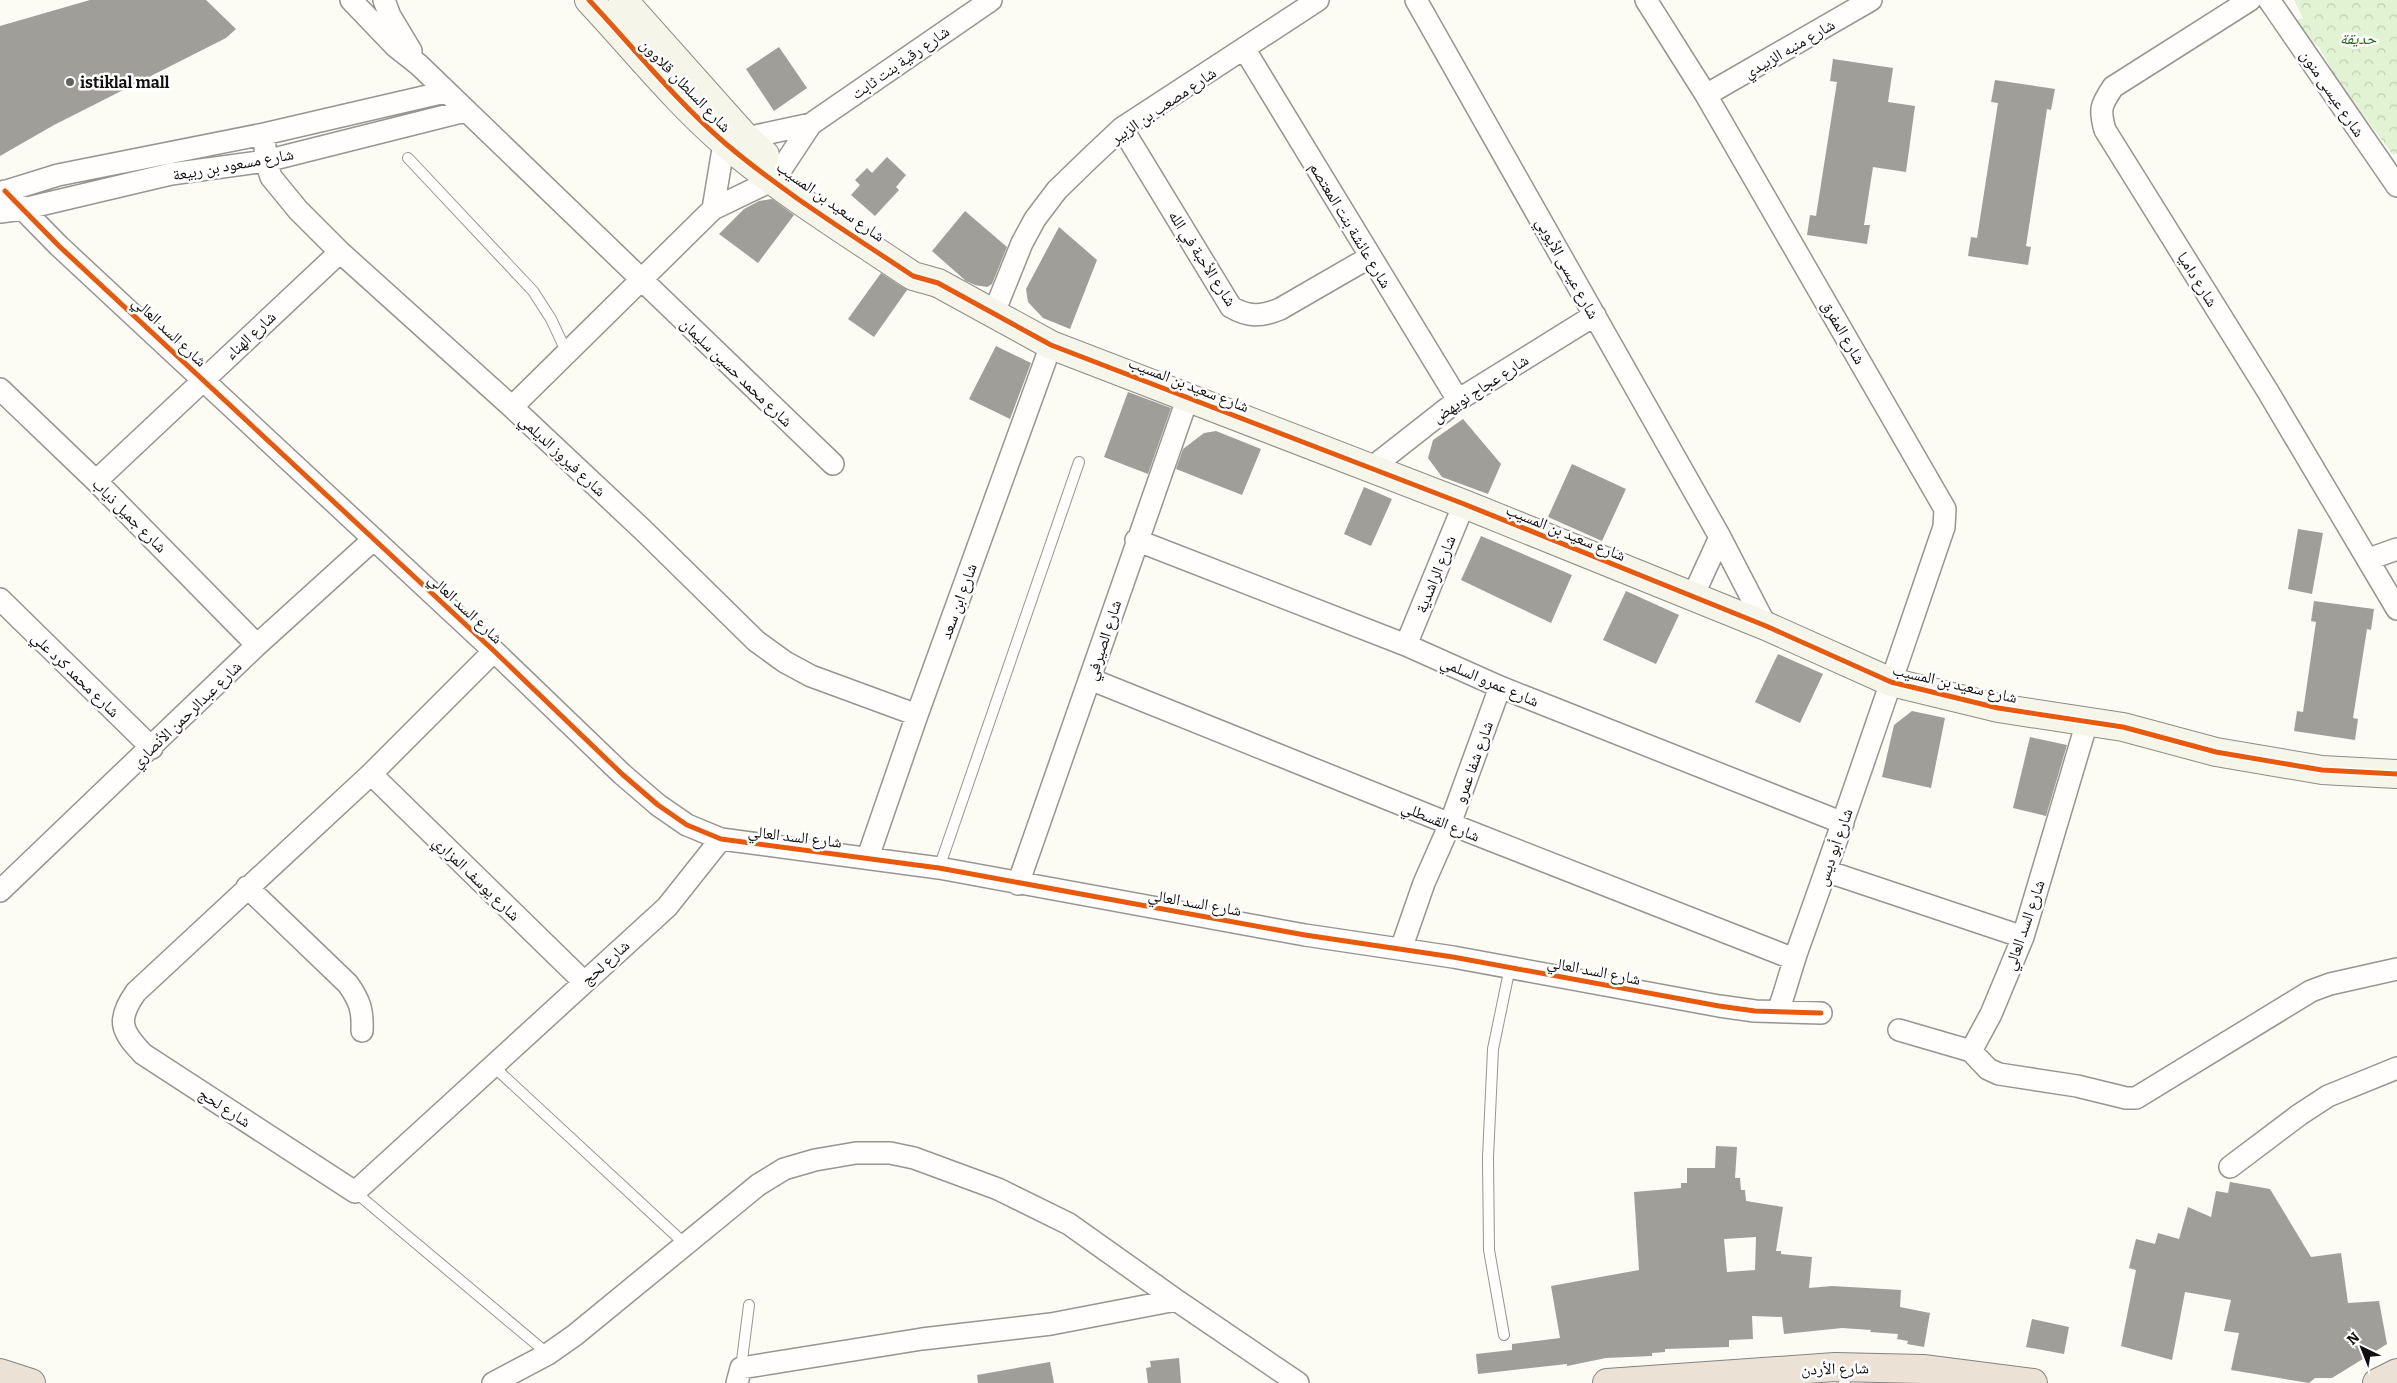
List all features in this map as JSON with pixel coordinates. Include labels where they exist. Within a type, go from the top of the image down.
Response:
[{"type":"highway","name":"شارع الأردن","points":[[1606,1383],[1835,1366],[1923,1369],[2033,1383]]},
{"type":"highway","points":[[0,1373],[31,1383]]},
{"type":"highway","points":[[2378,1383],[2397,1373]]},
{"type":"highway","name":"شارع الأردن","points":[[1771,1383],[1848,1383]]},
{"type":"street","points":[[351,0],[388,40],[418,65]]},
{"type":"street","points":[[384,0],[390,16],[418,65]]},
{"type":"street","name":"شارع السلطان قلاوون","points":[[589,0],[695,99],[735,140],[777,174]]},
{"type":"street","name":"شارع السلطان قلاوون","points":[[623,0],[695,99]]},
{"type":"street","name":"شارع رقية بنت ثابت","points":[[777,174],[811,124],[991,0]]},
{"type":"street","name":"شارع مصعب بن الزبير","points":[[993,315],[1022,243],[1035,219],[1057,190],[1122,128],[1245,50],[1318,0]]},
{"type":"street","name":"شارع عيسى الأيوبي","points":[[1416,0],[1720,537],[1766,626]]},
{"type":"street","name":"شارع المفرق","points":[[1646,0],[1706,96],[1946,509],[1944,527],[1891,682]]},
{"type":"street","name":"شارع منبه الزبيدي","points":[[1706,96],[1871,0]]},
{"type":"street","name":"شارع داميا","points":[[2250,0],[2113,87],[2104,101],[2100,112],[2104,130],[2267,390],[2397,609]]},
{"type":"street","name":"شارع عيسى منون","points":[[2269,0],[2397,186]]},
{"type":"street","name":"شارع عائشة بنت المعتصم","points":[[1245,50],[1458,400]]},
{"type":"street","name":"شارع محمد حسين سليمان","points":[[418,65],[833,464]]},
{"type":"street","name":"شارع مسعود بن ربيعة","points":[[2,192],[58,175],[264,134],[445,92]]},
{"type":"street","name":"شارع مسعود بن ربيعة","points":[[0,212],[23,209],[171,174],[266,161],[465,111]]},
{"type":"street","name":"شارع رقية بنت ثابت","points":[[735,140],[811,124]]},
{"type":"street","name":"شارع الأحبة في الله","points":[[1122,128],[1231,307],[1243,314],[1266,315],[1280,309],[1370,257]]},
{"type":"street","name":"شارع فيروز الديلمي","points":[[264,134],[266,161],[271,177],[282,193],[340,252],[512,407],[643,530],[756,641],[784,662],[811,676],[917,715]]},
{"type":"street","points":[[713,210],[735,140]]},
{"type":"street","points":[[512,407],[713,210],[777,174]]},
{"type":"street","name":"شارع سعيد بن المسيب","points":[[777,174],[913,276],[938,283],[993,315],[1051,345],[1188,396],[1370,469],[1464,504],[1766,626],[1891,682],[1998,708],[2124,727],[2216,752],[2322,770],[2397,774]]},
{"type":"street","name":"شارع السد العالي","points":[[2,192],[23,209],[494,651],[622,774],[658,805],[687,825],[721,839],[939,868],[1018,884],[1305,934],[1510,967],[1719,1006],[1821,1013]]},
{"type":"street","name":"شارع الهناء","points":[[96,481],[340,252]]},
{"type":"street","name":"شارع عجاج نويهض","points":[[1370,469],[1458,400],[1594,314]]},
{"type":"street","name":"شارع ابن سعد","points":[[868,858],[917,715],[1051,345]]},
{"type":"street","name":"شارع جميل ذياب","points":[[0,388],[96,481],[257,645]]},
{"type":"street","name":"شارع الصيرفي","points":[[1018,884],[1090,679],[1136,540],[1188,396]]},
{"type":"street","name":"شارع الراشدية","points":[[1406,645],[1464,504]]},
{"type":"street","points":[[1693,596],[1720,537]]},
{"type":"street","name":"شارع عبدالرحمن الأنصاري","points":[[0,891],[152,748],[257,645],[374,539]]},
{"type":"street","name":"شارع عمرو السلمي","points":[[1136,540],[1406,645],[1500,688],[1844,823]]},
{"type":"street","points":[[2369,559],[2397,549]]},
{"type":"street","name":"شارع محمد كرد علي","points":[[0,599],[152,748]]},
{"type":"street","name":"شارع لحج","points":[[494,651],[371,774],[136,992],[125,1007],[122,1024],[129,1039],[144,1054],[355,1192],[583,982],[667,908],[721,839]]},
{"type":"street","name":"شارع القسطلي","points":[[1090,679],[1450,824],[1794,959]]},
{"type":"street","name":"شارع أبو ديس","points":[[1778,1011],[1788,985],[1794,959],[1844,823],[1891,682]]},
{"type":"street","name":"شارع شفا عمرو","points":[[1401,949],[1424,883],[1450,824],[1500,688]]},
{"type":"street","name":"شارع السد العالي","points":[[1971,1051],[1991,1014],[2023,937],[2086,722]]},
{"type":"street","name":"شارع يوسف المزاري","points":[[371,774],[583,982]]},
{"type":"street","points":[[1826,871],[2023,937]]},
{"type":"street","points":[[247,887],[348,984],[358,999],[363,1012],[362,1031]]},
{"type":"street","points":[[1899,1030],[1971,1051],[1988,1068],[1999,1074],[2078,1086],[2126,1098],[2136,1098],[2311,991],[2330,984],[2397,969]]},
{"type":"street","points":[[2230,1167],[2299,1115],[2328,1096],[2397,1068]]},
{"type":"street","points":[[493,1383],[548,1354],[575,1335],[758,1185],[784,1170],[815,1160],[856,1153],[890,1154],[914,1158],[998,1189],[1069,1224],[1298,1383]]},
{"type":"street","points":[[739,1375],[782,1363],[922,1339],[1051,1324],[1176,1300]]},
{"type":"lane","points":[[408,158],[532,291],[551,319],[567,353]]},
{"type":"lane","points":[[939,868],[1079,462]]},
{"type":"lane","points":[[1504,1335],[1490,1250],[1488,1157],[1493,1048],[1510,967]]},
{"type":"lane","points":[[493,1066],[685,1244]]},
{"type":"lane","points":[[355,1192],[548,1354]]},
{"type":"lane","points":[[739,1375],[749,1305]]},
{"type":"green space","name":"حديقة","points":[[2294,0],[2397,0],[2397,153],[2393,155],[2336,78],[2319,47],[2287,25],[2303,18]]},
{"type":"building","name":"istiklal mall","points":[[90,0],[206,0],[236,29],[226,38],[54,125],[0,156],[0,26]]},
{"type":"building","points":[[779,47],[807,88],[774,111],[746,69]]},
{"type":"building","points":[[1833,59],[1893,68],[1888,102],[1915,106],[1906,172],[1873,167],[1864,225],[1870,225],[1867,244],[1807,235],[1810,215],[1816,216],[1837,82],[1830,81]]},
{"type":"building","points":[[1995,80],[2055,89],[2051,110],[2047,109],[2026,246],[2031,247],[2028,265],[1968,256],[1971,237],[1977,238],[1998,103],[1991,102]]},
{"type":"building","points":[[887,157],[906,175],[896,187],[899,190],[875,216],[851,195],[860,185],[855,180],[867,168],[872,173]]},
{"type":"building","points":[[772,199],[794,215],[758,263],[719,234],[744,209],[759,201]]},
{"type":"building","points":[[965,211],[1007,247],[992,284],[987,287],[966,281],[932,251]]},
{"type":"building","points":[[1059,227],[1097,260],[1070,329],[1043,318],[1028,302],[1026,289]]},
{"type":"building","points":[[881,273],[907,290],[874,337],[848,319]]},
{"type":"building","points":[[996,346],[1031,363],[1010,419],[969,399]]},
{"type":"building","points":[[1128,392],[1171,408],[1148,474],[1104,457]]},
{"type":"building","points":[[1463,419],[1501,464],[1488,494],[1442,477],[1428,458],[1433,440]]},
{"type":"building","points":[[1216,431],[1261,449],[1242,495],[1176,469],[1183,449],[1204,433]]},
{"type":"building","points":[[1572,464],[1626,489],[1602,541],[1548,517]]},
{"type":"building","points":[[1364,487],[1392,499],[1371,546],[1344,534]]},
{"type":"building","points":[[2298,529],[2323,533],[2312,594],[2288,589]]},
{"type":"building","points":[[1481,536],[1572,575],[1551,623],[1461,580]]},
{"type":"building","points":[[1626,591],[1679,615],[1656,664],[1603,640]]},
{"type":"building","points":[[2314,601],[2374,609],[2371,630],[2367,629],[2353,718],[2358,719],[2355,740],[2294,731],[2297,711],[2303,712],[2316,622],[2311,621]]},
{"type":"building","points":[[1778,654],[1823,674],[1800,723],[1755,702]]},
{"type":"building","points":[[1912,711],[1945,718],[1931,788],[1882,777],[1894,725]]},
{"type":"building","points":[[2030,737],[2067,745],[2046,816],[2013,808]]},
{"type":"building","points":[[1716,1146],[1737,1147],[1735,1178],[1740,1178],[1741,1190],[1745,1190],[1746,1201],[1783,1207],[1776,1251],[1781,1251],[1781,1254],[1812,1257],[1809,1288],[1832,1286],[1901,1290],[1900,1307],[1930,1313],[1924,1347],[1907,1344],[1908,1341],[1897,1339],[1898,1334],[1870,1332],[1871,1330],[1842,1328],[1784,1334],[1782,1317],[1752,1316],[1753,1339],[1729,1340],[1729,1347],[1665,1349],[1665,1352],[1652,1353],[1652,1356],[1606,1358],[1567,1366],[1567,1364],[1478,1374],[1476,1354],[1512,1350],[1512,1344],[1560,1338],[1551,1286],[1639,1270],[1634,1192],[1681,1188],[1681,1183],[1687,1183],[1687,1168],[1715,1168]],"holes":[[[1756,1237],[1755,1270],[1727,1272],[1724,1239]]]},
{"type":"building","points":[[2230,1182],[2270,1189],[2311,1257],[2341,1253],[2348,1303],[2379,1301],[2387,1344],[2332,1378],[2315,1378],[2309,1383],[2231,1370],[2239,1333],[2224,1331],[2231,1300],[2185,1292],[2172,1360],[2121,1346],[2136,1270],[2129,1268],[2136,1239],[2155,1244],[2158,1233],[2179,1239],[2188,1207],[2211,1217],[2216,1191],[2228,1193]]},
{"type":"building","points":[[2032,1319],[2069,1327],[2064,1354],[2026,1347]]},
{"type":"building","points":[[1179,1358],[1181,1383],[1148,1383],[1146,1368],[1151,1367],[1150,1361]]},
{"type":"building","points":[[1050,1362],[1054,1383],[978,1383],[977,1375]]},
{"type":"cycle path","points":[[589,0],[690,110],[748,162],[817,212],[913,276],[938,283],[1051,345],[1464,504],[1766,626],[1891,682],[1998,708],[2123,727],[2216,752],[2322,770],[2397,774]]},
{"type":"cycle path","points":[[5,191],[59,246],[494,651],[622,774],[658,805],[687,825],[721,839],[939,868],[1305,935],[1453,957],[1719,1006],[1755,1011],[1821,1013]]},
{"type":"place","name":"istiklal mall","points":[[70,82]]}]
